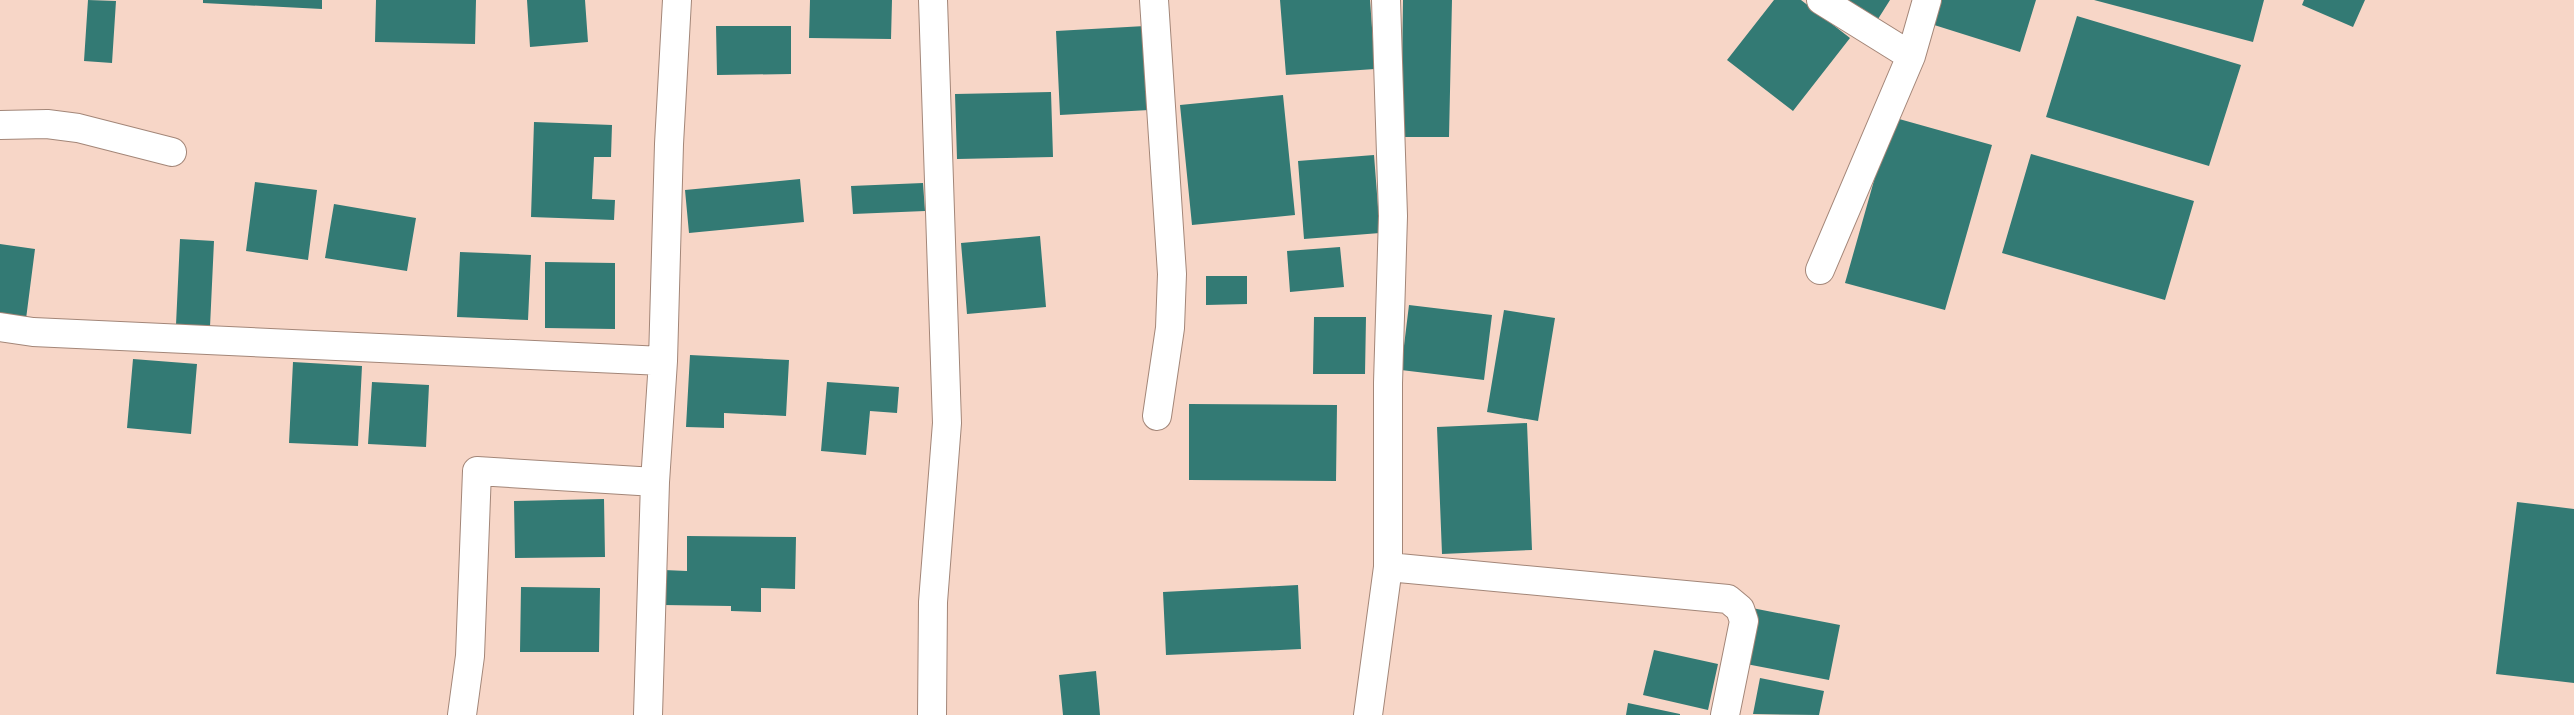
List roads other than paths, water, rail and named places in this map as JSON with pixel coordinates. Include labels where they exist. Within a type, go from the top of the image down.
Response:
[{"type":"street","points":[[648,715],[655,482],[663,361],[669,144],[677,0]]},
{"type":"street","points":[[932,715],[933,602],[947,423],[933,0]]},
{"type":"street","points":[[1154,0],[1172,274],[1170,328],[1157,416]]},
{"type":"street","points":[[1368,715],[1388,567],[1388,383],[1393,216],[1386,0]]},
{"type":"street","points":[[1821,0],[1911,56]]},
{"type":"street","points":[[1820,270],[1911,56],[1927,0]]},
{"type":"street","points":[[0,125],[47,124],[78,128],[172,152]]},
{"type":"street","points":[[0,327],[32,332],[663,361]]},
{"type":"street","points":[[462,715],[470,656],[476,471],[655,482]]},
{"type":"street","points":[[1388,567],[1728,599],[1740,608],[1744,621],[1725,715]]}]
